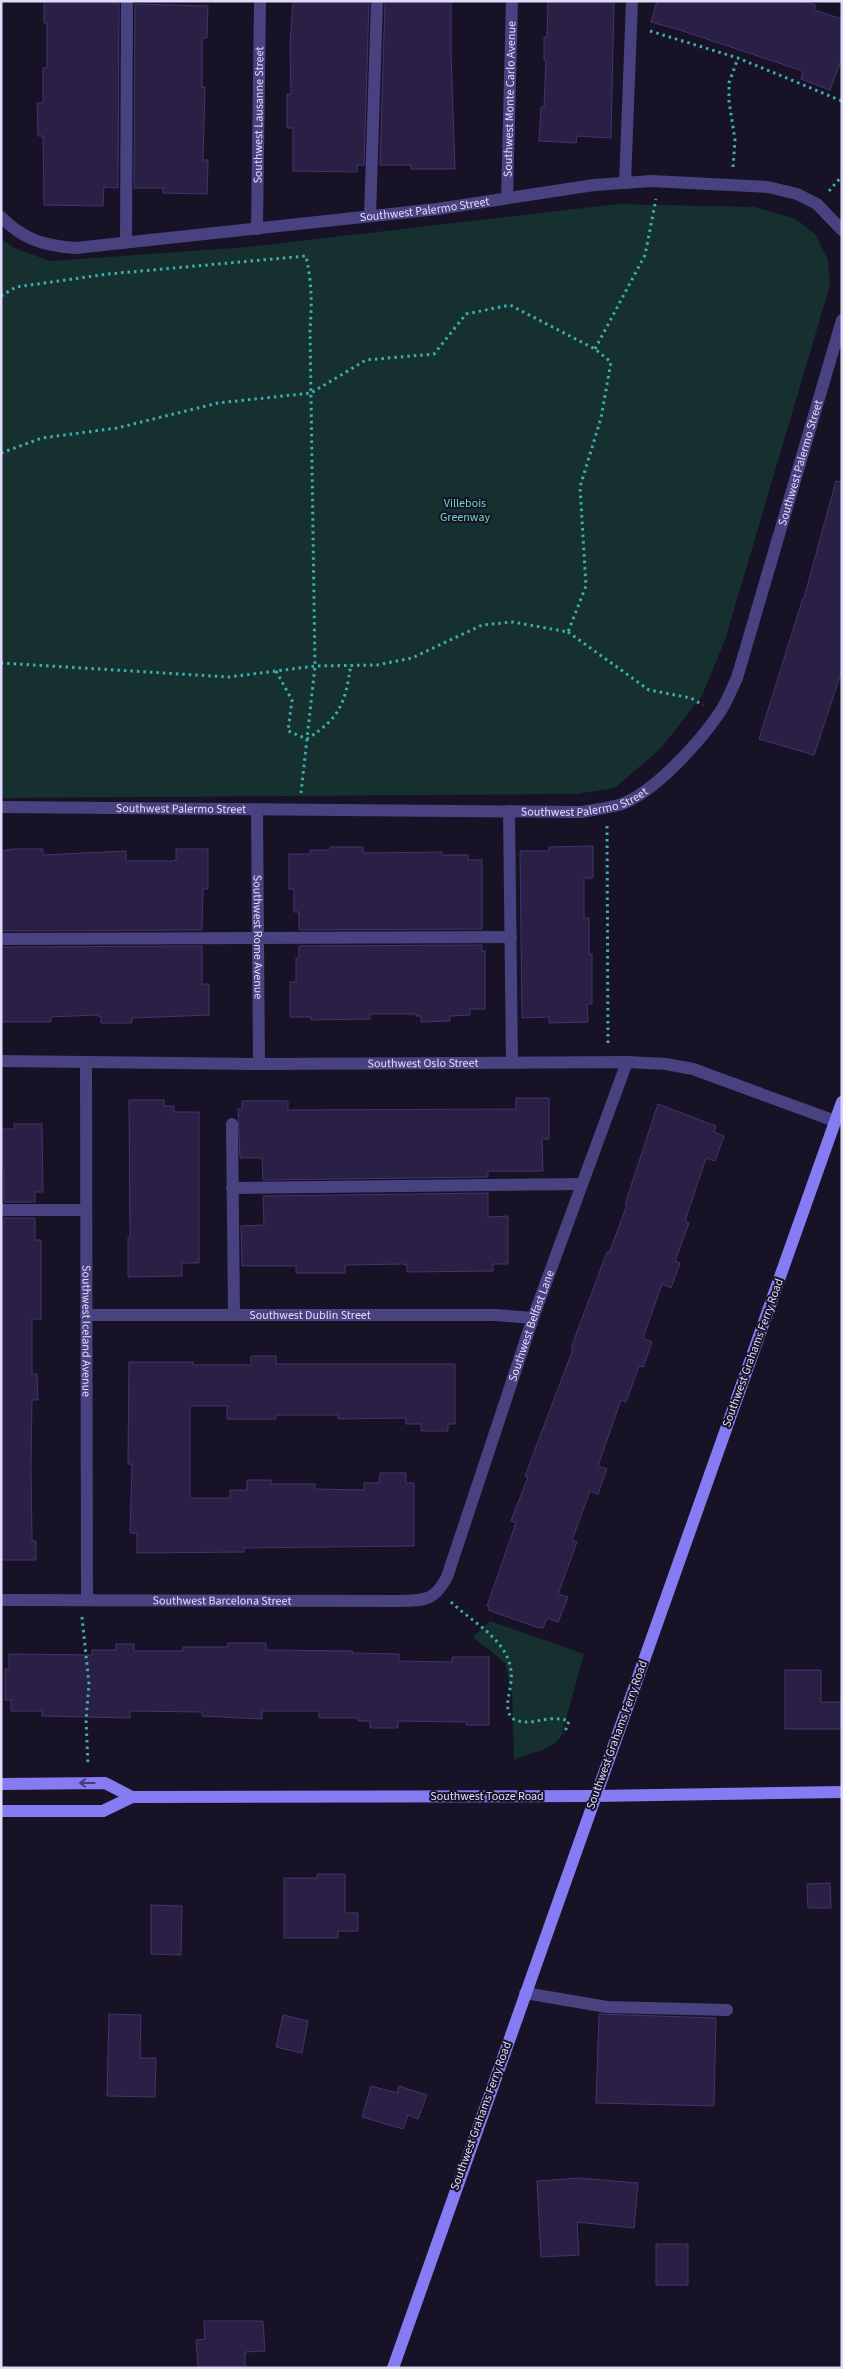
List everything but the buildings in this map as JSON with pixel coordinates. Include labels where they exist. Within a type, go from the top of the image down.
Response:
[{"type":"main road","name":"Southwest Grahams Ferry Road","points":[[393,2368],[842,1102]]},
{"type":"main road","name":"Southwest Tooze Road","points":[[1,1784],[105,1783],[132,1797]]},
{"type":"main road","name":"Southwest Tooze Road","points":[[1,1810],[103,1810],[132,1797],[595,1796],[842,1792]]},
{"type":"street","points":[[126,242],[127,1]]},
{"type":"street","name":"Southwest Lausanne Street","points":[[257,229],[260,1]]},
{"type":"street","points":[[370,216],[377,1]]},
{"type":"street","name":"Southwest Monte Carlo Avenue","points":[[507,198],[512,1]]},
{"type":"street","points":[[625,183],[632,1]]},
{"type":"street","name":"Southwest Palermo Street","points":[[1,217],[20,233],[47,246],[76,248],[370,216],[553,190],[625,183],[659,182],[768,187],[797,194],[817,204],[840,225]]},
{"type":"street","name":"Southwest Palermo Street","points":[[1,808],[581,812],[620,804],[643,793],[674,766],[700,739],[719,714],[737,678],[842,320]]},
{"type":"street","name":"Southwest Rome Avenue","points":[[257,811],[259,1064]]},
{"type":"street","points":[[510,811],[512,1063]]},
{"type":"street","points":[[1,939],[511,937]]},
{"type":"street","name":"Southwest Oslo Street","points":[[1,1062],[259,1064],[627,1062],[666,1064],[694,1068],[835,1121]]},
{"type":"street","name":"Southwest Iceland Avenue","points":[[86,1062],[87,1600]]},
{"type":"street","name":"Southwest Belfast Lane","points":[[440,1590],[447,1577],[533,1318],[627,1062]]},
{"type":"street","points":[[232,1124],[234,1315]]},
{"type":"street","points":[[232,1188],[582,1184]]},
{"type":"street","points":[[1,1210],[86,1210]]},
{"type":"street","name":"Southwest Dublin Street","points":[[86,1315],[496,1315],[533,1318]]},
{"type":"street","name":"Southwest Barcelona Street","points":[[1,1600],[401,1601],[431,1598],[440,1590]]},
{"type":"street","points":[[525,1993],[561,2001],[607,2007],[727,2010]]},
{"type":"path","points":[[631,26],[738,58],[842,100]]},
{"type":"path","points":[[732,186],[736,140],[729,101],[729,83],[738,58]]},
{"type":"path","points":[[595,350],[645,255],[659,182]]},
{"type":"path","points":[[1,296],[16,287],[108,274],[306,256],[312,283],[310,330],[315,666],[298,811]]},
{"type":"path","points":[[1,452],[42,438],[117,428],[218,403],[311,393],[366,360],[434,354],[466,314],[510,304],[595,350],[610,362],[601,418],[580,487],[586,586],[568,632]]},
{"type":"path","points":[[1,663],[229,677],[315,666],[377,665],[412,658],[482,624],[513,622],[568,632],[649,690],[691,698],[719,714]]},
{"type":"path","points":[[307,739],[328,725],[346,696],[351,664]]},
{"type":"path","points":[[276,672],[292,700],[288,731],[307,739]]},
{"type":"path","points":[[607,807],[608,1062]]},
{"type":"path","points":[[440,1590],[469,1619],[502,1647],[508,1657],[512,1681],[507,1700],[507,1710],[512,1718],[527,1724],[552,1717],[560,1718],[569,1721],[564,1734]]},
{"type":"path","points":[[87,1600],[82,1618],[89,1684],[86,1720],[87,1783]]},
{"type":"green space","name":"Villebois Greenway","points":[[618,204],[754,207],[796,219],[816,235],[828,260],[830,285],[725,640],[702,696],[661,748],[615,788],[577,794],[1,798],[1,238],[12,247],[50,261],[248,247]]},
{"type":"green space","points":[[490,1621],[584,1654],[561,1737],[545,1749],[514,1759],[512,1693],[505,1663],[473,1637]]}]
